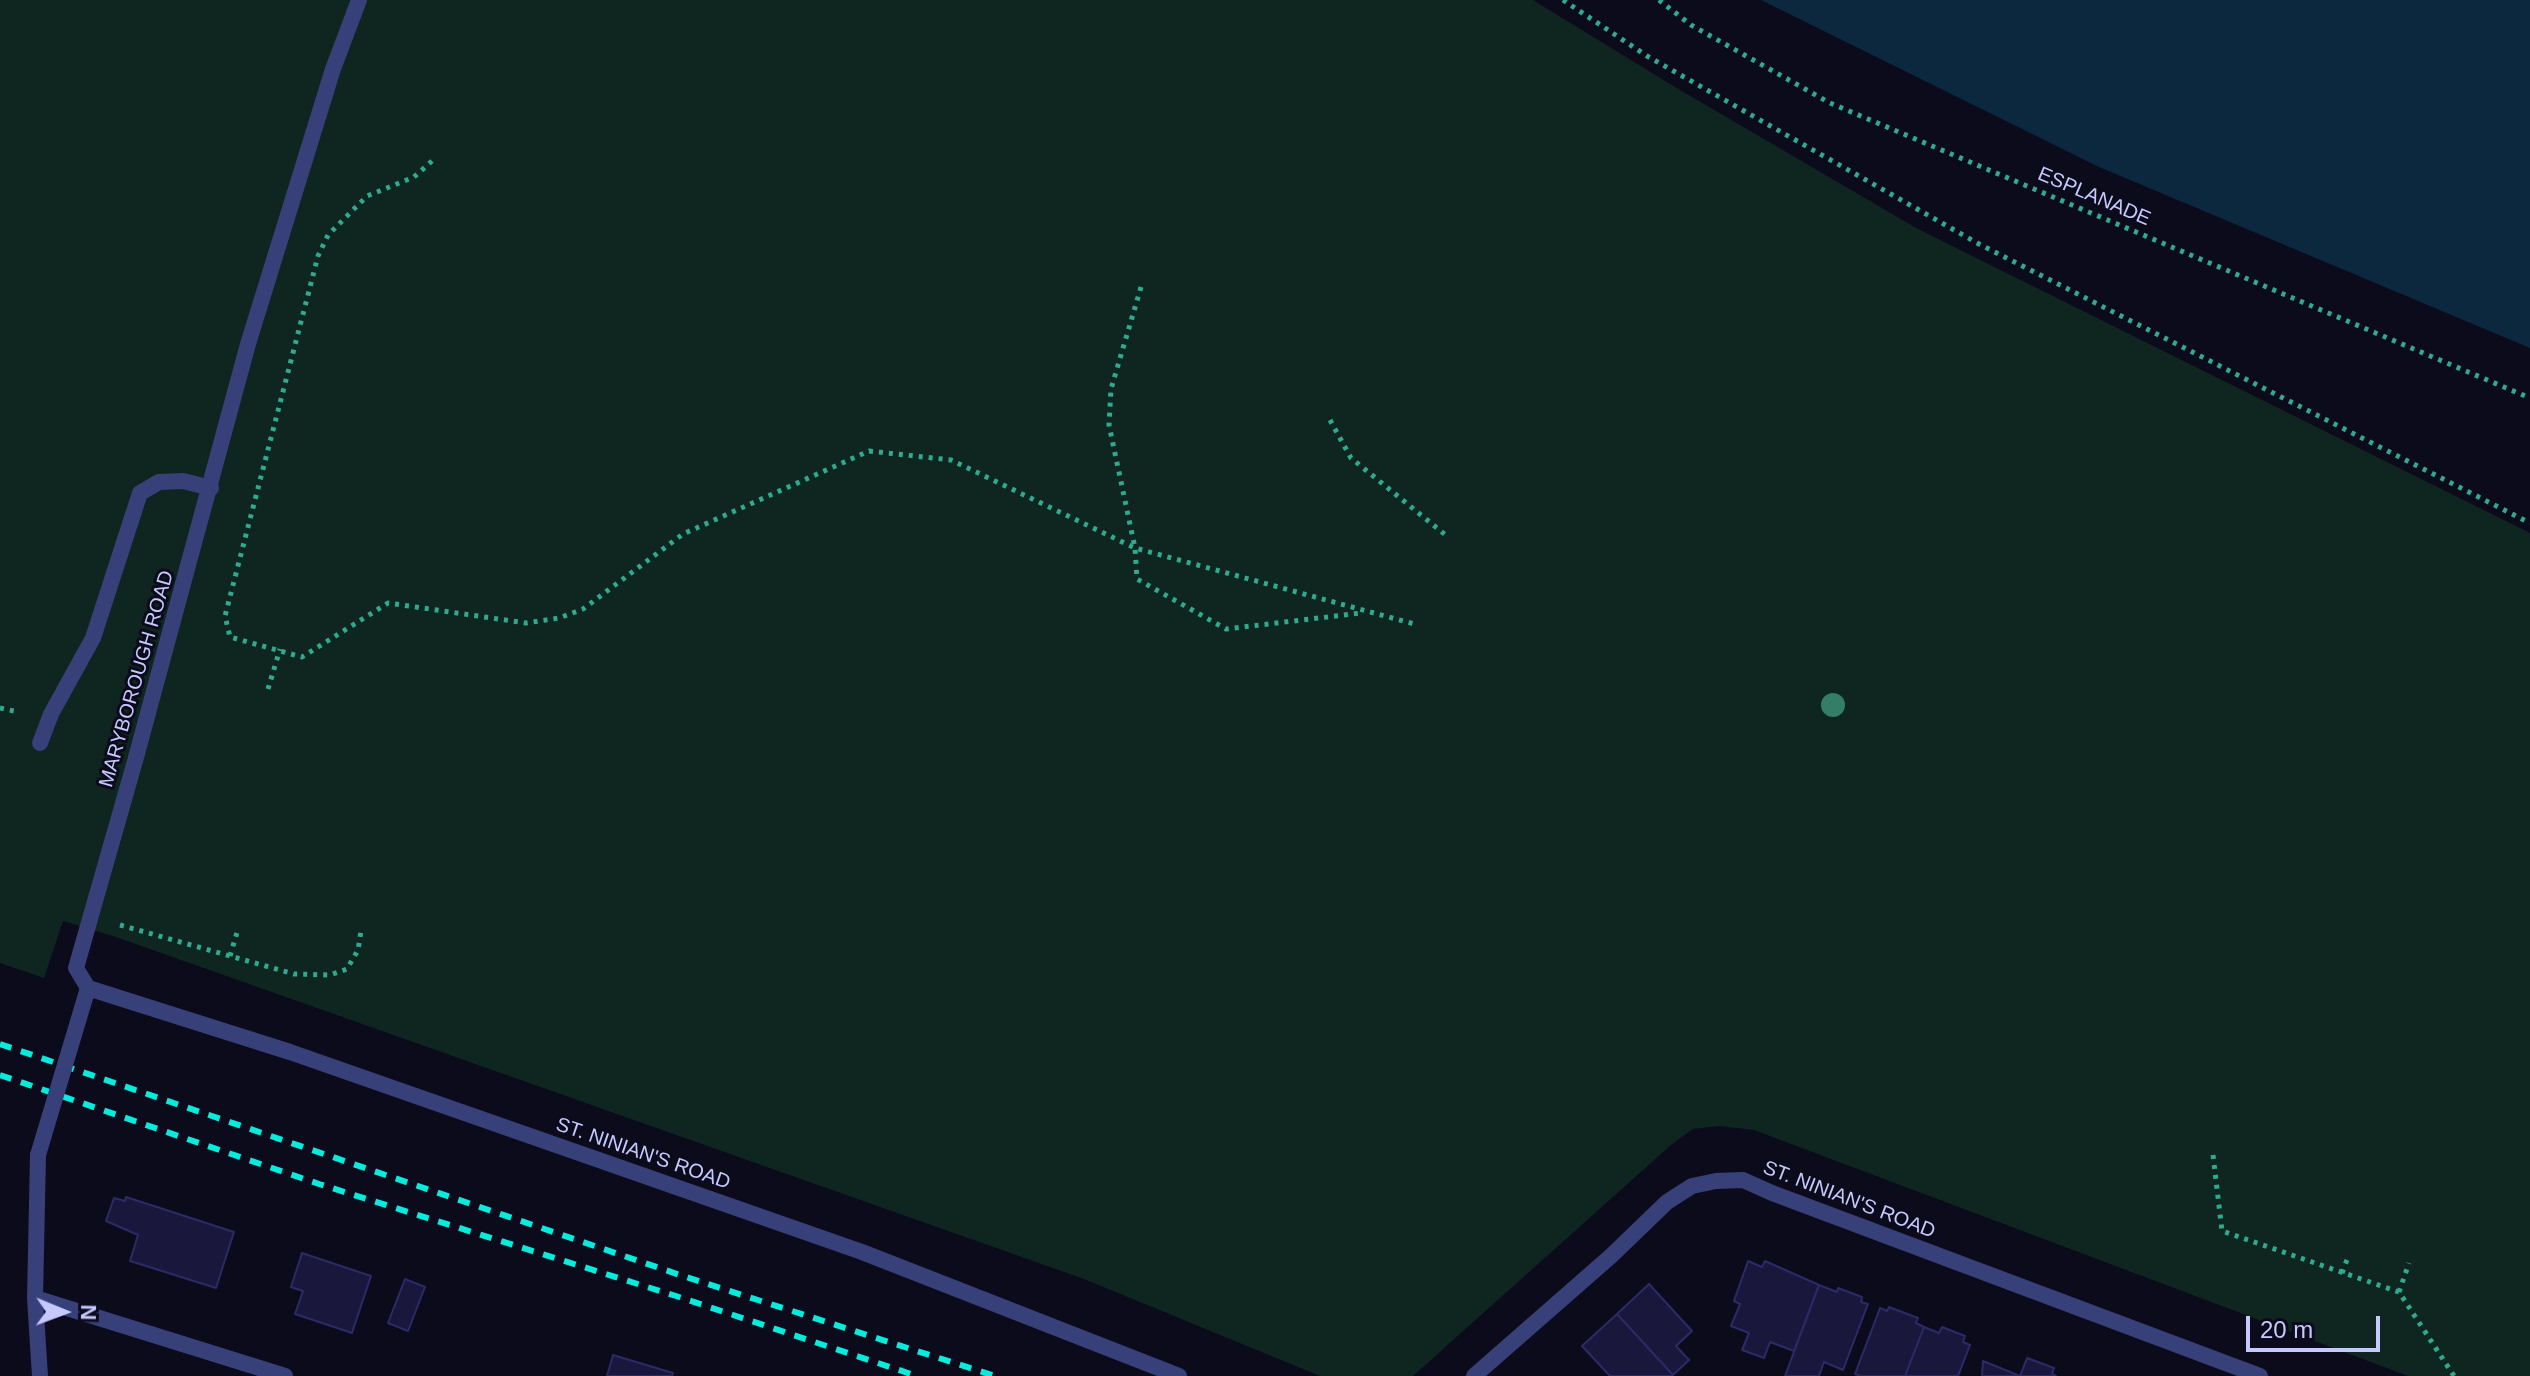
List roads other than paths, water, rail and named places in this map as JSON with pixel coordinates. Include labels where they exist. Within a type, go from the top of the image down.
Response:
[{"type":"street","name":"MARYBOROUGH ROAD","points":[[40,1376],[35,1298],[38,1155],[88,988],[76,968],[211,488],[248,344],[333,69],[359,0]]},
{"type":"street","points":[[40,743],[51,714],[93,638],[140,493],[159,482],[183,481],[211,488]]},
{"type":"street","name":"ST. NINIAN'S ROAD","points":[[88,988],[290,1052],[862,1252],[1179,1376]]},
{"type":"street","name":"ST. NINIAN'S ROAD","points":[[1474,1376],[1611,1256],[1667,1202],[1692,1186],[1743,1180],[2260,1376]]},
{"type":"street","points":[[35,1298],[285,1376]]},
{"type":"water","points":[[1761,0],[2530,0],[2530,348],[2099,167]]},
{"type":"railway","points":[[0,1044],[683,1276],[995,1376]]},
{"type":"railway","points":[[0,1075],[319,1184],[676,1296],[917,1376]]}]
